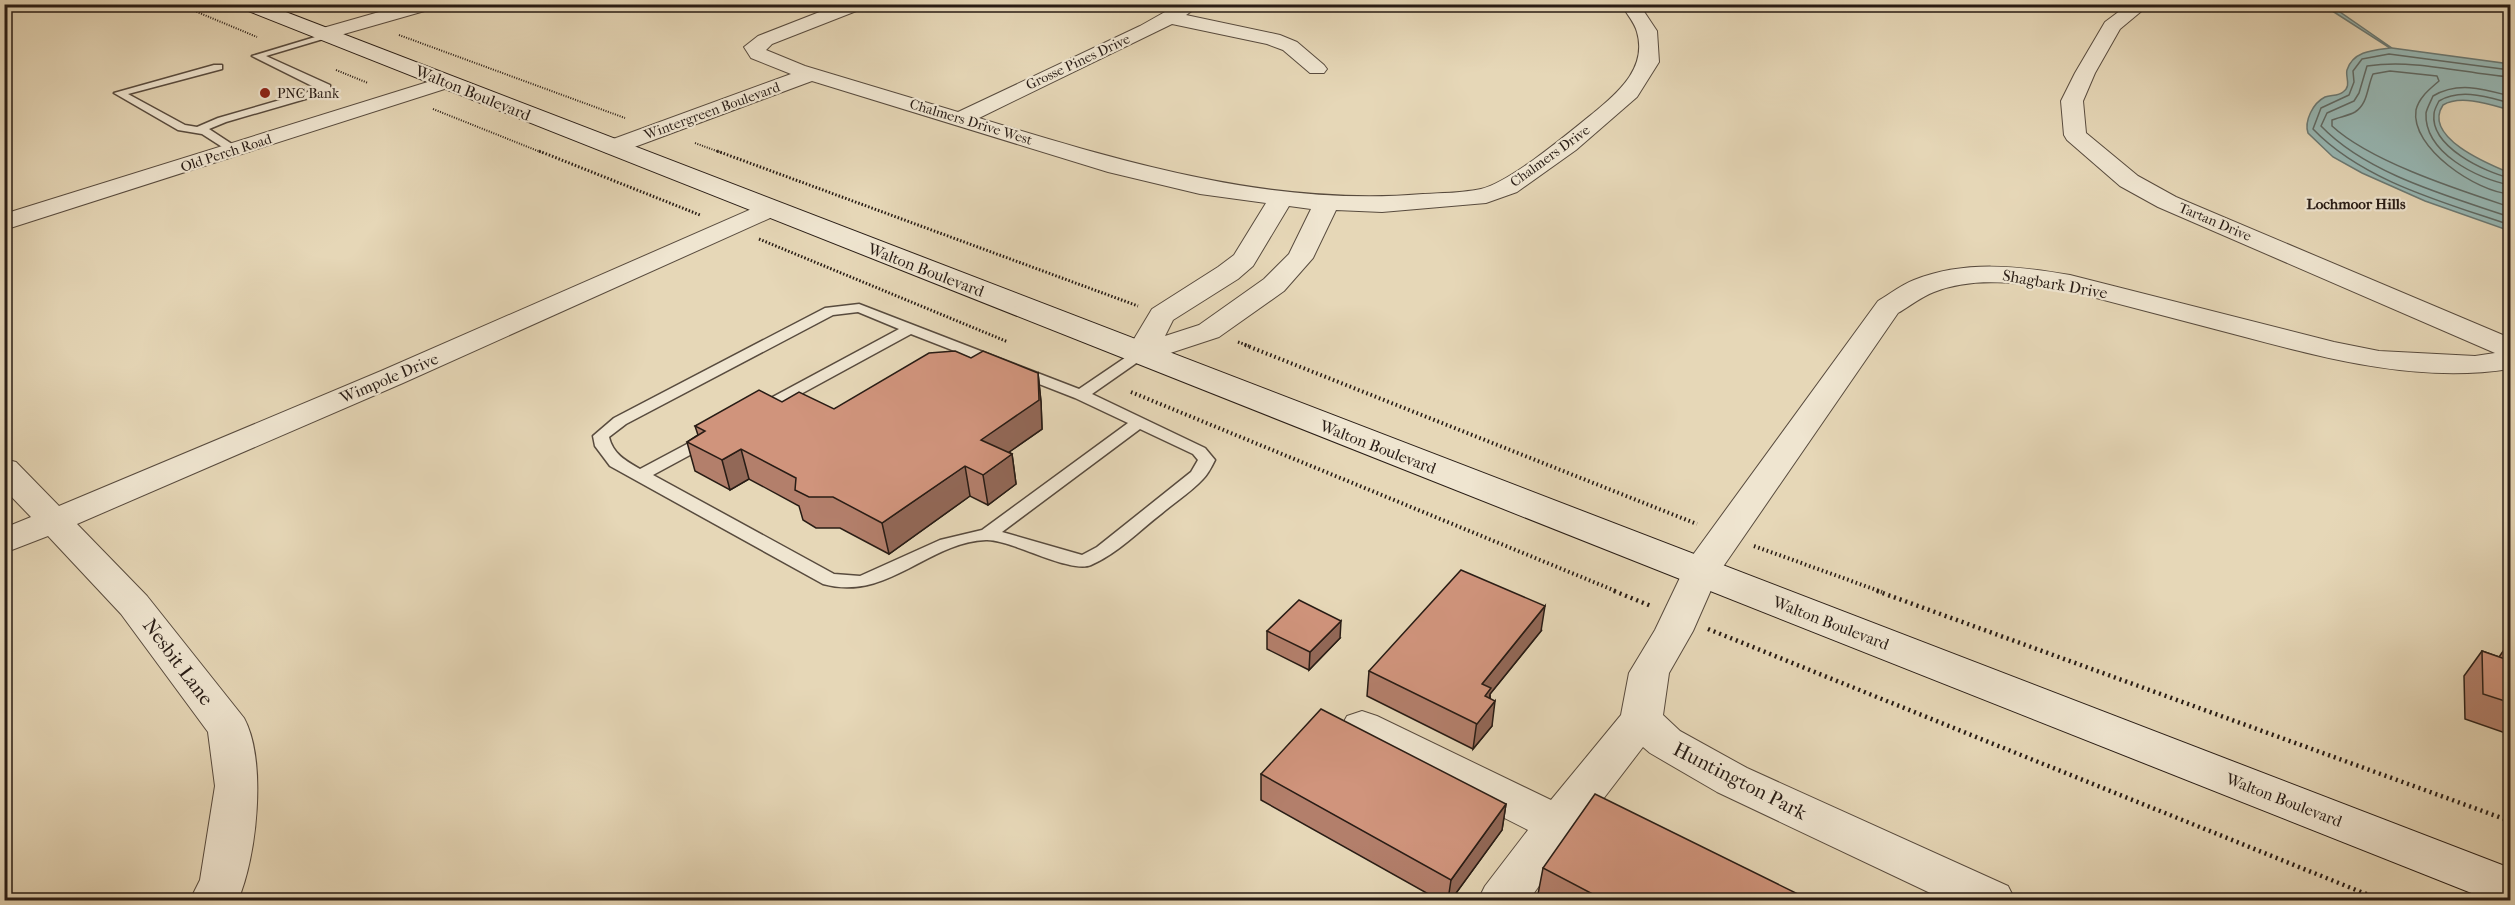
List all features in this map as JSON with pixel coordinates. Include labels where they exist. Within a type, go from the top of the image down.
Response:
[{"type":"street","name":"Walton Boulevard","points":[[247,4],[2511,888]]},
{"type":"street","points":[[326,35],[429,4]]},
{"type":"street","name":"Chalmers Drive West","points":[[858,4],[765,40],[754,47],[758,54],[811,74],[927,110],[962,118],[1116,167],[1200,187],[1305,200]]},
{"type":"street","name":"Grosse Pines Drive","points":[[962,118],[1171,18],[1193,4]]},
{"type":"street","name":"Chalmers Drive","points":[[1305,200],[1382,205],[1486,196],[1508,187],[1568,145],[1626,97],[1649,62],[1647,31],[1630,4]]},
{"type":"street","name":"Tartan Drive","points":[[2141,4],[2112,26],[2085,73],[2072,102],[2075,135],[2129,181],[2167,201],[2511,349]]},
{"type":"street","points":[[2504,4],[2511,6]]},
{"type":"street","points":[[1171,18],[1273,39],[1290,46],[1317,69]]},
{"type":"street","name":"Wintergreen Boulevard","points":[[613,147],[811,74]]},
{"type":"street","name":"Old Perch Road","points":[[4,222],[447,82]]},
{"type":"street","name":"Wintergreen Boulevard","points":[[643,159],[837,82]]},
{"type":"street","points":[[1305,200],[1318,224],[1300,258],[1274,285],[1209,331],[1140,354],[1161,315],[1228,273],[1305,200]]},
{"type":"street","name":"Wimpole Drive","points":[[4,542],[392,377],[770,209]]},
{"type":"street","name":"Shagbark Drive","points":[[1700,572],[1888,307],[1923,286],[1958,276],[1993,273],[2070,283],[2333,351],[2379,360],[2475,365],[2511,360]]},
{"type":"street","name":"Nesbit Lane","points":[[4,469],[134,605],[229,729],[237,786],[223,880],[214,900]]},
{"type":"street","points":[[1502,900],[1558,824],[1641,720],[1649,673],[1680,618],[1700,572]]},
{"type":"street","name":"Huntington Park","points":[[1641,720],[1665,742],[1732,780],[1991,900]]},
{"type":"street","points":[[1362,727],[1558,824]]},
{"type":"lane","points":[[201,131],[205,126],[222,120],[326,89],[324,85],[253,57],[326,35]]},
{"type":"lane","points":[[218,67],[119,93],[182,128],[201,131],[234,150]]},
{"type":"lane","points":[[988,534],[1084,561],[1103,551],[1198,475],[1207,460],[1199,452],[1140,422],[1081,395],[859,308],[830,311],[620,421],[601,436],[603,446],[616,462],[830,580],[862,582],[904,565],[946,544],[988,534],[1140,422]]},
{"type":"lane","points":[[745,419],[911,328]]},
{"type":"lane","points":[[1081,395],[1140,354]]},
{"type":"lane","points":[[640,475],[724,430]]},
{"type":"path","points":[[178,4],[284,49]]},
{"type":"path","points":[[366,22],[660,130]]},
{"type":"path","points":[[335,69],[730,227],[1014,344]]},
{"type":"path","points":[[690,141],[1161,315]]},
{"type":"path","points":[[1209,331],[1726,536],[2511,820]]},
{"type":"path","points":[[1102,380],[1680,618],[2381,900]]},
{"type":"water","points":[[2323,5],[2337,10],[2392,48],[2510,64],[2510,110],[2476,101],[2459,100],[2443,105],[2439,117],[2442,128],[2460,148],[2510,173],[2510,231],[2425,201],[2362,173],[2333,157],[2308,133],[2308,118],[2317,103],[2325,97],[2346,90],[2347,70],[2354,59],[2365,53],[2390,48]]},
{"type":"building","points":[[955,351],[971,358],[983,351],[1038,373],[1039,400],[981,440],[1012,454],[983,475],[965,466],[882,523],[833,497],[809,497],[795,490],[796,478],[741,449],[722,460],[687,442],[705,431],[695,426],[759,390],[782,402],[799,392],[834,409],[929,353]]},
{"type":"building","points":[[1461,570],[1545,606],[1482,684],[1491,688],[1485,696],[1495,701],[1477,724],[1369,671]]},
{"type":"building","points":[[1299,600],[1341,621],[1310,652],[1267,631]]},
{"type":"building","points":[[2482,651],[2511,661],[2511,703],[2483,694]]},
{"type":"building","points":[[1321,709],[1506,804],[1451,880],[1261,774]]},
{"type":"building","points":[[1595,794],[1810,900],[1604,900],[1543,868]]},
{"type":"place","name":"PNC Bank","points":[[265,93]]},
{"type":"district","name":"Lochmoor Hills","points":[[2356,204]]}]
